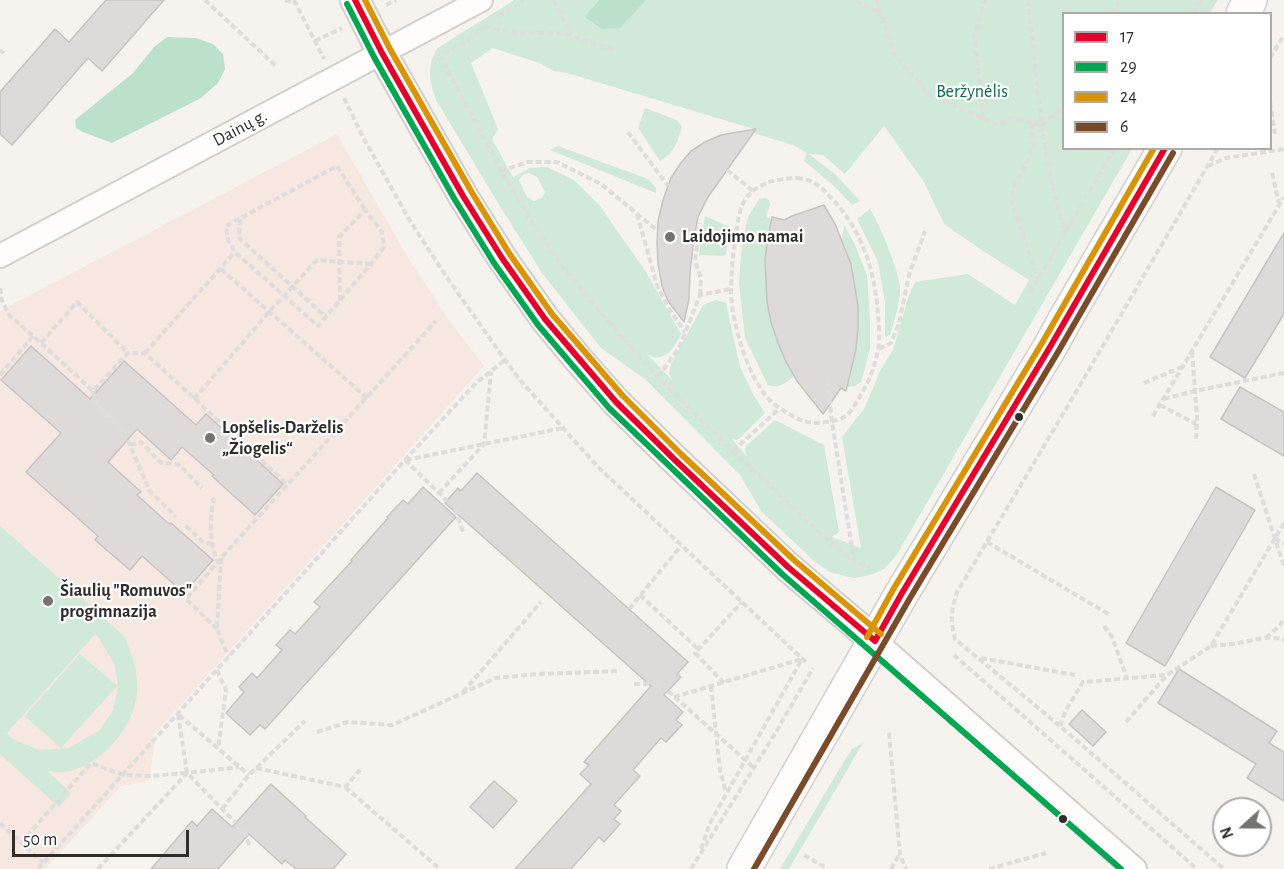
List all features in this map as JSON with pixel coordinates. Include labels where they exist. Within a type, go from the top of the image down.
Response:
[{"type":"main road","points":[[744,869],[908,583],[1050,347],[1164,150]]},
{"type":"street","points":[[355,0],[462,196],[496,249],[545,319],[616,402],[788,567],[1135,869]]},
{"type":"street","name":"Dainų g.","points":[[0,256],[481,0]]},
{"type":"path","points":[[205,0],[277,67]]},
{"type":"path","points":[[285,0],[295,2],[364,139],[410,221],[505,360],[598,467],[808,664]]},
{"type":"path","points":[[524,0],[464,43],[440,56],[501,171],[529,217],[561,265],[658,377],[830,542],[854,562],[870,567]]},
{"type":"path","points":[[554,0],[570,36]]},
{"type":"path","points":[[857,0],[881,12]]},
{"type":"path","points":[[877,0],[895,56],[929,95],[998,125],[1014,117],[1042,126]]},
{"type":"path","points":[[984,119],[974,36],[985,0]]},
{"type":"path","points":[[1028,0],[1042,126],[1065,234]]},
{"type":"path","points":[[484,27],[516,33],[562,33],[617,51]]},
{"type":"path","points":[[1272,55],[1284,35]]},
{"type":"path","points":[[1042,126],[1062,108]]},
{"type":"path","points":[[1272,115],[1275,134]]},
{"type":"path","points":[[1032,123],[1033,145],[1024,169],[1013,187],[1012,204],[1038,279]]},
{"type":"path","points":[[628,132],[668,186]]},
{"type":"path","points":[[1207,167],[1227,158],[1284,149]]},
{"type":"path","points":[[1030,293],[1114,150]]},
{"type":"path","points":[[1217,150],[957,592],[951,623],[955,639],[1060,726],[1224,869]]},
{"type":"path","points":[[501,171],[528,162],[557,162],[601,184],[658,231]]},
{"type":"path","points":[[337,166],[382,232],[384,246],[318,326],[235,252],[228,240],[226,225],[240,219],[337,166]]},
{"type":"path","points":[[727,170],[753,191]]},
{"type":"path","points":[[1272,173],[1280,204]]},
{"type":"path","points":[[809,179],[822,188],[843,210],[854,227],[872,273],[878,317],[878,349],[870,378],[846,416],[832,422],[813,423],[798,420],[779,409],[767,398],[757,384],[739,337],[731,289],[731,269],[739,215],[746,198],[759,186],[774,180],[809,179]]},
{"type":"path","points":[[1153,416],[1284,196]]},
{"type":"path","points":[[340,301],[339,237],[365,210]]},
{"type":"path","points":[[636,213],[657,285],[669,309],[685,332]]},
{"type":"path","points":[[240,219],[239,238],[326,317]]},
{"type":"path","points":[[658,377],[679,348],[700,295],[701,278],[695,261],[700,223]]},
{"type":"path","points":[[878,349],[891,343],[899,322],[909,275],[925,231]]},
{"type":"path","points":[[145,353],[235,252]]},
{"type":"path","points":[[194,399],[317,260],[371,264]]},
{"type":"path","points":[[221,269],[368,398]]},
{"type":"path","points":[[0,288],[2,301],[10,316],[93,392],[95,402],[122,431]]},
{"type":"path","points":[[700,295],[731,289]]},
{"type":"path","points":[[41,343],[77,302],[128,353],[145,353],[288,485]]},
{"type":"path","points":[[230,655],[217,629],[186,599],[436,321]]},
{"type":"path","points":[[0,375],[33,336]]},
{"type":"path","points":[[1192,351],[1196,442]]},
{"type":"path","points":[[93,392],[128,353]]},
{"type":"path","points":[[38,869],[405,460],[476,383],[505,360]]},
{"type":"path","points":[[1144,383],[1183,367]]},
{"type":"path","points":[[439,494],[484,444],[491,371]]},
{"type":"path","points":[[1164,399],[1284,373]]},
{"type":"path","points":[[827,380],[854,562]]},
{"type":"path","points":[[1160,405],[1196,424]]},
{"type":"path","points":[[733,451],[779,409]]},
{"type":"path","points":[[405,460],[564,428]]},
{"type":"path","points":[[176,517],[148,489],[129,442],[141,442],[161,463],[178,464],[202,488]]},
{"type":"path","points":[[405,460],[447,501]]},
{"type":"path","points":[[1254,474],[1284,566]]},
{"type":"path","points":[[212,498],[214,500],[211,513],[212,544],[217,563]]},
{"type":"path","points":[[455,510],[463,532]]},
{"type":"path","points":[[1126,722],[1167,675],[1210,646],[1284,524]]},
{"type":"path","points":[[186,526],[203,542],[212,544]]},
{"type":"path","points":[[1275,538],[1284,544]]},
{"type":"path","points":[[987,542],[1110,615]]},
{"type":"path","points":[[629,609],[681,546]]},
{"type":"path","points":[[217,629],[222,557]]},
{"type":"path","points":[[640,595],[698,649]]},
{"type":"path","points":[[461,694],[542,602]]},
{"type":"path","points":[[724,682],[695,653],[742,602]]},
{"type":"path","points":[[1265,638],[1280,625],[1284,618]]},
{"type":"path","points":[[1104,626],[1113,637],[1128,678]]},
{"type":"path","points":[[1210,646],[1265,638],[1284,640]]},
{"type":"path","points":[[954,655],[1197,869]]},
{"type":"path","points":[[978,658],[1075,675]]},
{"type":"path","points":[[674,697],[802,659]]},
{"type":"path","points":[[699,855],[710,823],[802,659]]},
{"type":"path","points":[[691,869],[813,668]]},
{"type":"path","points":[[217,670],[226,690],[218,750]]},
{"type":"path","points":[[317,732],[348,722],[392,725],[496,678],[620,671]]},
{"type":"path","points":[[1060,726],[1065,710],[1083,682],[1167,675]]},
{"type":"path","points":[[634,684],[660,684]]},
{"type":"path","points":[[711,686],[720,770],[726,794]]},
{"type":"path","points":[[668,691],[753,767]]},
{"type":"path","points":[[178,714],[249,775]]},
{"type":"path","points":[[178,714],[187,773],[236,823]]},
{"type":"path","points":[[222,809],[249,775],[305,721]]},
{"type":"path","points":[[889,733],[900,855],[906,869]]},
{"type":"path","points":[[21,843],[91,763],[123,775],[150,776],[239,767]]},
{"type":"path","points":[[256,768],[345,787],[440,869]]},
{"type":"path","points":[[345,787],[360,770]]},
{"type":"path","points":[[98,869],[187,773]]},
{"type":"path","points":[[0,824],[43,863]]},
{"type":"path","points":[[244,831],[250,847]]},
{"type":"path","points":[[989,869],[1046,853]]},
{"type":"path","points":[[804,855],[828,869]]},
{"type":"path","points":[[891,869],[900,855]]},
{"type":"shaded area","name":"Lopšelis-Darželis „Žiogelis“","points":[[337,134],[407,256],[451,323],[484,366],[152,737],[155,740],[149,781],[121,786],[45,869],[0,869],[0,311]]},
{"type":"green space","name":"Beržynėlis","points":[[514,0],[1218,0],[1211,12],[1062,12],[1062,150],[1131,150],[896,556],[884,569],[855,578],[830,572],[815,562],[761,511],[740,475],[646,380],[601,348],[542,273],[436,100],[430,74],[431,62],[437,49]],"holes":[[[493,48],[539,63],[554,71],[754,129],[753,133],[793,145],[807,153],[804,161],[834,186],[852,205],[860,201],[837,176],[809,154],[823,155],[845,174],[884,126],[924,182],[944,224],[1029,280],[1015,305],[968,274],[915,282],[893,350],[881,369],[864,409],[842,437],[861,548],[832,537],[839,532],[824,445],[775,420],[746,446],[746,456],[732,439],[740,438],[765,413],[740,367],[726,303],[716,300],[703,305],[671,364],[669,373],[672,380],[647,354],[654,358],[664,356],[681,334],[646,272],[600,206],[574,180],[547,167],[530,168],[513,177],[492,139],[498,129],[471,63]],[[529,173],[537,177],[545,192],[542,198],[534,201],[527,197],[519,180],[523,175]]]},
{"type":"green space","points":[[599,0],[646,0],[620,28],[602,29],[585,17]]},
{"type":"green space","points":[[167,37],[196,38],[213,44],[223,54],[225,69],[218,83],[201,98],[112,143],[76,128],[75,120],[133,73],[154,47]]},
{"type":"green space","points":[[645,108],[677,120],[682,127],[675,147],[660,161],[638,128]]},
{"type":"green space","points":[[558,146],[648,179],[656,188],[656,193],[550,150]]},
{"type":"green space","points":[[766,198],[770,205],[766,216],[772,220],[766,261],[768,300],[777,338],[794,376],[782,385],[775,386],[768,385],[745,338],[739,283],[742,243],[748,217],[759,199]]},
{"type":"green space","points":[[870,209],[888,248],[900,289],[890,335],[885,337],[885,302],[878,262],[857,219]]},
{"type":"green space","points":[[705,216],[730,227],[724,256],[699,255]]},
{"type":"green space","points":[[844,225],[867,275],[870,319],[870,349],[861,382],[847,387],[856,349],[858,306],[851,264],[842,240]]},
{"type":"green space","points":[[0,526],[124,636],[134,664],[137,694],[129,720],[122,733],[103,754],[79,768],[64,772],[47,771],[71,793],[59,807],[0,754]],"holes":[[[95,634],[115,665],[118,687],[113,710],[100,730],[69,748],[39,750],[13,739],[7,733]]]},
{"type":"green space","points":[[80,654],[117,686],[61,748],[25,716]]},
{"type":"green space","points":[[863,743],[789,869],[780,869],[852,749]]},
{"type":"building","points":[[106,0],[164,0],[102,71],[88,58],[12,145],[0,134],[0,92],[55,29],[69,42]]},
{"type":"building","points":[[756,129],[708,197],[698,217],[690,272],[689,299],[684,322],[668,301],[662,286],[658,264],[658,221],[671,178],[691,151],[705,142],[721,135]]},
{"type":"building","points":[[824,205],[835,224],[851,264],[858,306],[858,328],[856,349],[846,391],[841,388],[823,414],[797,381],[778,343],[767,302],[765,259],[772,217],[784,220]]},
{"type":"building","points":[[1284,233],[1284,314],[1245,378],[1210,357]]},
{"type":"building","points":[[31,346],[90,399],[124,361],[196,425],[206,414],[283,484],[255,515],[182,447],[171,460],[137,429],[108,462],[141,492],[137,495],[213,560],[184,593],[142,556],[130,570],[95,540],[98,536],[26,472],[61,433],[1,380]]},
{"type":"building","points":[[1240,387],[1284,412],[1284,456],[1221,419]]},
{"type":"building","points":[[477,473],[688,662],[677,674],[681,677],[664,695],[683,712],[676,720],[682,725],[666,742],[661,738],[633,770],[640,776],[614,805],[621,811],[614,819],[620,824],[604,842],[599,837],[571,869],[515,869],[591,784],[580,774],[589,765],[584,762],[651,686],[445,503],[458,488],[461,491]]},
{"type":"building","points":[[423,487],[456,517],[265,729],[260,725],[250,735],[226,713],[244,692],[239,687],[252,673],[257,678],[282,650],[276,645],[290,630],[295,634],[320,607],[314,602],[352,561],[387,517],[403,500],[408,504]]},
{"type":"building","points":[[1216,487],[1255,510],[1165,666],[1126,643]]},
{"type":"building","points":[[1179,669],[1277,731],[1269,743],[1284,752],[1284,801],[1247,778],[1256,764],[1158,703]]},
{"type":"building","points":[[1082,710],[1106,732],[1093,746],[1069,724]]},
{"type":"building","points":[[494,781],[517,801],[493,828],[470,807]]},
{"type":"building","points":[[271,784],[346,854],[333,869],[296,869],[285,860],[282,864],[249,834],[218,869],[151,869],[192,821],[197,826],[212,809],[232,827]]},
{"type":"transit line","name":"17","points":[[355,0],[382,53],[463,196],[502,258],[545,319],[616,402],[675,460],[788,567],[875,641]]},
{"type":"transit line","name":"24","points":[[365,0],[390,49],[471,191],[509,253],[552,314],[623,396],[681,454],[794,560],[881,634]]},
{"type":"transit line","name":"29","points":[[347,4],[374,57],[455,200],[494,263],[538,325],[609,408],[782,574],[1121,869]]},
{"type":"transit line","name":"24","points":[[867,637],[894,588],[1042,343],[1153,150]]},
{"type":"transit line","name":"17","points":[[875,641],[1164,150]]},
{"type":"transit line","name":"6","points":[[754,869],[910,598],[1058,352],[1173,153]]},
{"type":"place","name":"Laidojimo namai","points":[[670,237]]},
{"type":"place","name":"Lopšelis-Darželis „Žiogelis“","points":[[210,438]]},
{"type":"place","name":"Šiaulių \"Romuvos\" progimnazija","points":[[48,601]]}]
